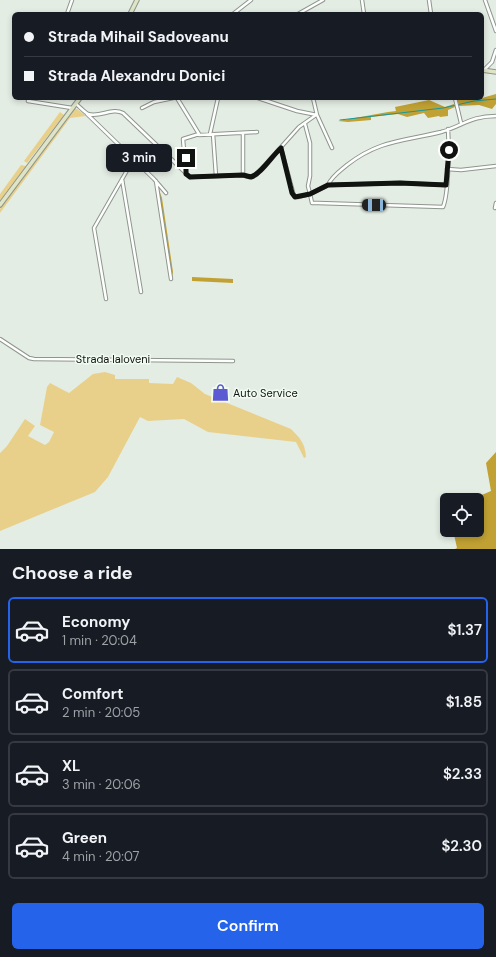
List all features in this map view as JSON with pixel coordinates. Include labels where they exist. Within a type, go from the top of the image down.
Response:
[{"type":"street","points":[[68,12],[72,0]]},
{"type":"street","points":[[131,12],[138,0]]},
{"type":"street","points":[[236,12],[251,0]]},
{"type":"street","points":[[302,12],[323,0]]},
{"type":"street","points":[[362,0],[364,12]]},
{"type":"street","points":[[429,0],[431,12]]},
{"type":"street","points":[[485,0],[496,31]]},
{"type":"street","points":[[484,69],[492,62],[496,50]]},
{"type":"street","points":[[484,70],[496,72]]},
{"type":"street","points":[[30,100],[30,102],[73,108]]},
{"type":"street","points":[[0,205],[79,100]]},
{"type":"street","points":[[142,108],[154,102],[164,100]]},
{"type":"street","points":[[178,100],[196,127],[199,135]]},
{"type":"street","points":[[216,176],[212,134],[218,100]]},
{"type":"street","points":[[265,100],[317,115]]},
{"type":"street","points":[[313,100],[317,115],[332,148]]},
{"type":"street","points":[[455,100],[461,123]]},
{"type":"street","points":[[76,104],[156,181],[166,193]]},
{"type":"street","points":[[87,113],[98,115],[120,111],[190,177],[243,175],[249,177],[256,175],[299,127],[317,115]]},
{"type":"street","points":[[328,185],[336,174],[352,161],[380,145],[448,129],[474,118],[496,116]]},
{"type":"street","points":[[305,124],[310,143],[310,176],[308,186],[312,203],[318,204],[443,207],[446,198],[448,169],[448,129]]},
{"type":"street","points":[[186,174],[183,139],[199,135],[257,132]]},
{"type":"street","points":[[243,133],[243,175]]},
{"type":"street","points":[[281,148],[294,196],[298,197],[310,194],[328,185],[400,183],[446,185]]},
{"type":"street","points":[[106,299],[94,228],[133,160]]},
{"type":"street","points":[[448,169],[462,170],[496,166]]},
{"type":"street","points":[[122,179],[141,292]]},
{"type":"street","points":[[156,181],[171,279]]},
{"type":"street","points":[[495,208],[496,203]]},
{"type":"street","name":"Strada Ialoveni","points":[[0,339],[29,358],[34,359],[233,361]]},
{"type":"shaded area","points":[[496,94],[496,104],[492,109],[479,105],[459,106],[458,100],[484,100],[484,97]]},
{"type":"shaded area","points":[[429,100],[445,107],[454,104],[455,107],[448,110],[448,116],[440,117],[428,118],[424,113],[407,117],[398,114],[371,117],[371,120],[348,122],[338,121],[396,111],[395,107]]},
{"type":"shaded area","points":[[74,109],[77,109],[86,116],[70,118],[0,213],[0,209],[5,201]]},
{"type":"shaded area","points":[[60,112],[64,115],[27,163],[24,161]]},
{"type":"shaded area","points":[[21,165],[26,166],[0,202],[0,194]]},
{"type":"shaded area","points":[[157,184],[162,198],[173,272],[172,277]]},
{"type":"shaded area","points":[[192,277],[233,279],[233,283],[192,281]]},
{"type":"shaded area","points":[[105,372],[115,375],[115,379],[149,379],[149,383],[173,384],[177,377],[191,383],[205,394],[291,429],[302,441],[306,457],[304,458],[296,442],[208,432],[184,419],[148,421],[140,417],[108,477],[95,492],[0,531],[0,453],[7,446],[25,419],[35,426],[28,436],[45,445],[49,442],[54,432],[40,425],[47,387],[50,383],[69,393],[93,374]]},
{"type":"shaded area","points":[[496,452],[496,549],[455,549],[457,548],[455,537],[484,537],[484,494],[491,491],[486,463]]},
{"type":"waterway","points":[[340,120],[443,108],[474,101],[496,99]]},
{"type":"place","name":"Auto Service","points":[[220,393]]},
{"type":"route","points":[[186,158],[186,174],[190,177],[243,175],[251,177],[260,172],[267,162],[281,148],[292,193],[295,197],[298,197],[310,194],[328,185],[400,183],[446,185],[449,150]]}]
